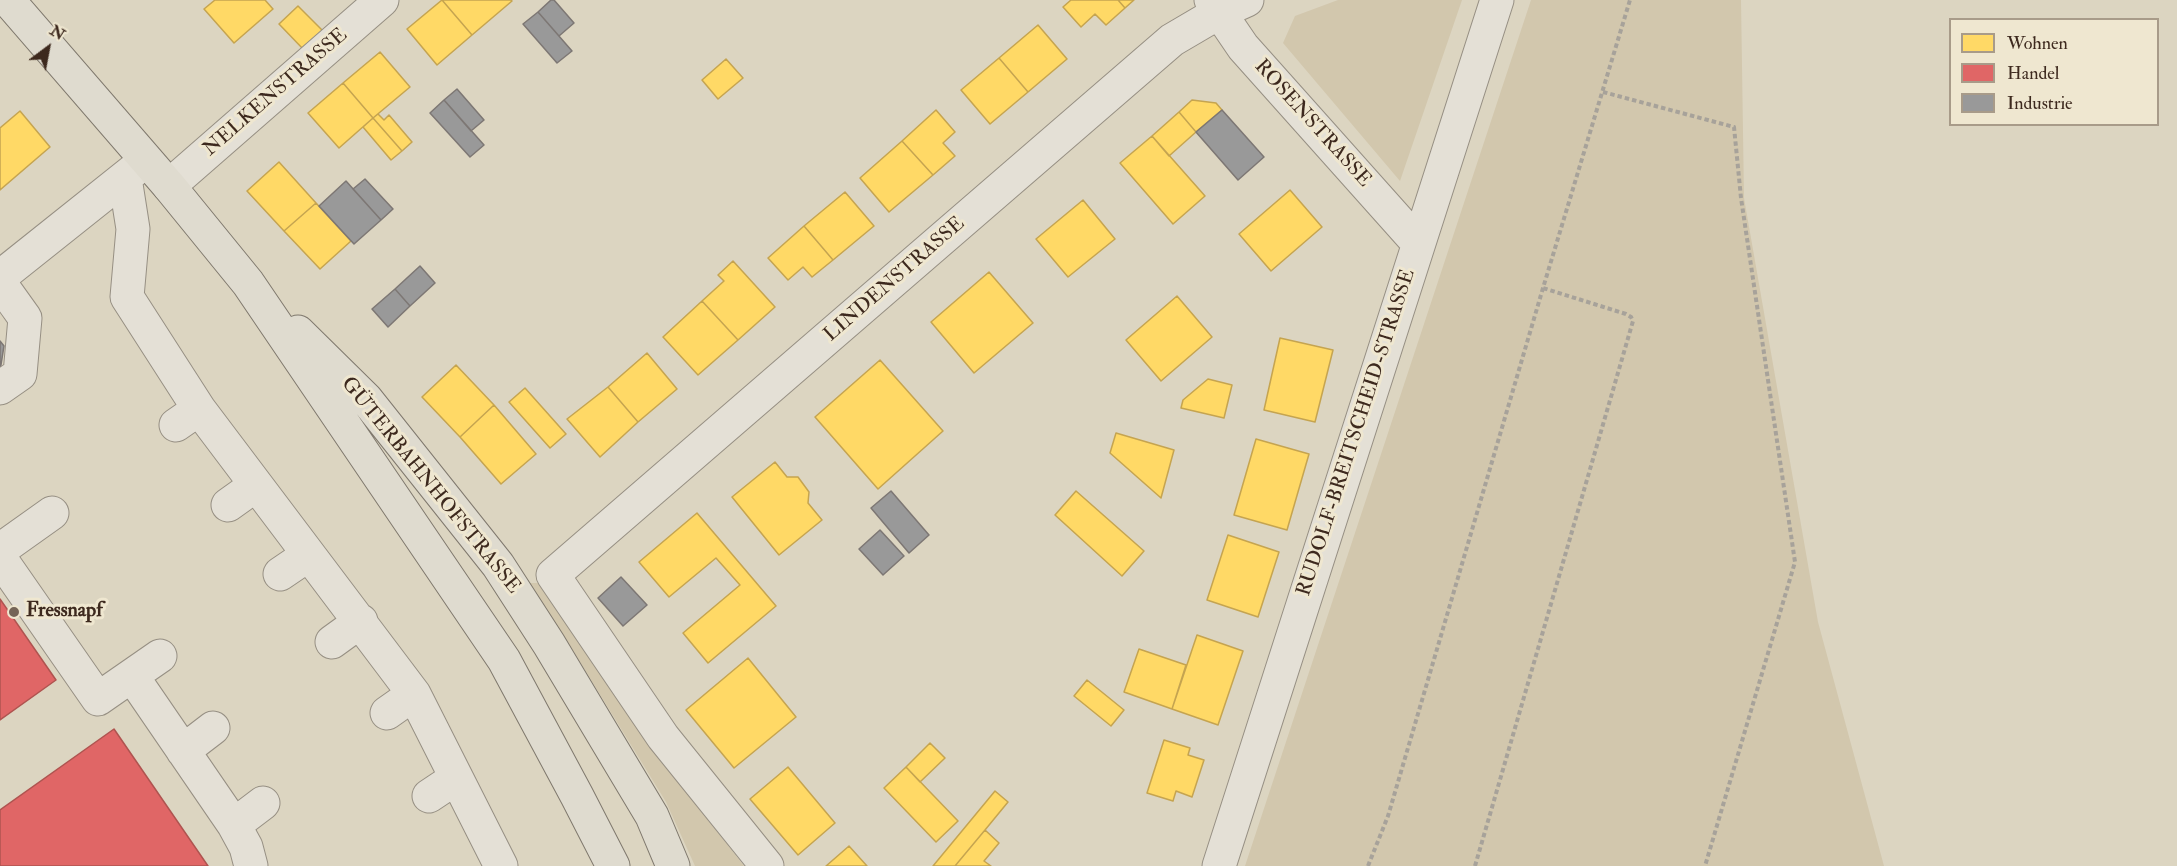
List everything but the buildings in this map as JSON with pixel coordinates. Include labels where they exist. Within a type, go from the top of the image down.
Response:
[{"type":"main road","name":"GÜTERBAHNHOFSTRASSE","points":[[8,0],[136,169],[170,186],[248,283],[504,660],[613,866]]},
{"type":"main road","name":"GÜTERBAHNHOFSTRASSE","points":[[248,283],[366,399],[498,564],[549,644],[652,816],[673,866]]},
{"type":"street","name":"NELKENSTRASSE","points":[[170,186],[382,0]]},
{"type":"street","name":"LINDENSTRASSE","points":[[768,866],[663,737],[553,575],[1172,40],[1214,6],[1247,0]]},
{"type":"street","name":"RUDOLF-BREITSCHEID-STRASSE","points":[[1219,866],[1497,0]]},
{"type":"street","name":"ROSENSTRASSE","points":[[1214,6],[1243,47],[1418,243]]},
{"type":"street","points":[[0,278],[84,208],[136,169]]},
{"type":"street","points":[[136,169],[128,297],[188,417],[256,485],[414,694],[456,778],[493,863]]},
{"type":"street","points":[[0,283],[25,318],[20,374],[0,388]]},
{"type":"street","points":[[228,505],[256,485]]},
{"type":"street","points":[[0,550],[52,513]]},
{"type":"street","points":[[280,574],[308,555]]},
{"type":"street","points":[[0,558],[61,625],[98,699],[160,656]]},
{"type":"street","points":[[332,642],[361,621]]},
{"type":"street","points":[[132,676],[234,825],[246,847],[251,866]]},
{"type":"street","points":[[387,713],[414,694]]},
{"type":"street","points":[[183,751],[213,728]]},
{"type":"street","points":[[429,796],[456,778]]},
{"type":"street","points":[[577,796],[602,866]]},
{"type":"street","points":[[234,825],[262,803]]},
{"type":"path","points":[[1368,866],[1388,816],[1630,0]]},
{"type":"path","points":[[1604,92],[1734,127],[1741,198],[1795,562],[1705,866]]},
{"type":"path","points":[[1475,866],[1633,321],[1626,314],[1543,288]]},
{"type":"shaded area","points":[[1338,0],[1462,0],[1400,181],[1283,43],[1295,16]]},
{"type":"shaded area","points":[[1531,0],[1741,0],[1744,198],[1818,622],[1884,866],[1245,866]]},
{"type":"shaded area","points":[[523,583],[540,583],[653,749],[744,866],[695,866],[666,802],[561,631]]},
{"type":"place","name":"Fressnapf","points":[[14,612]]}]
